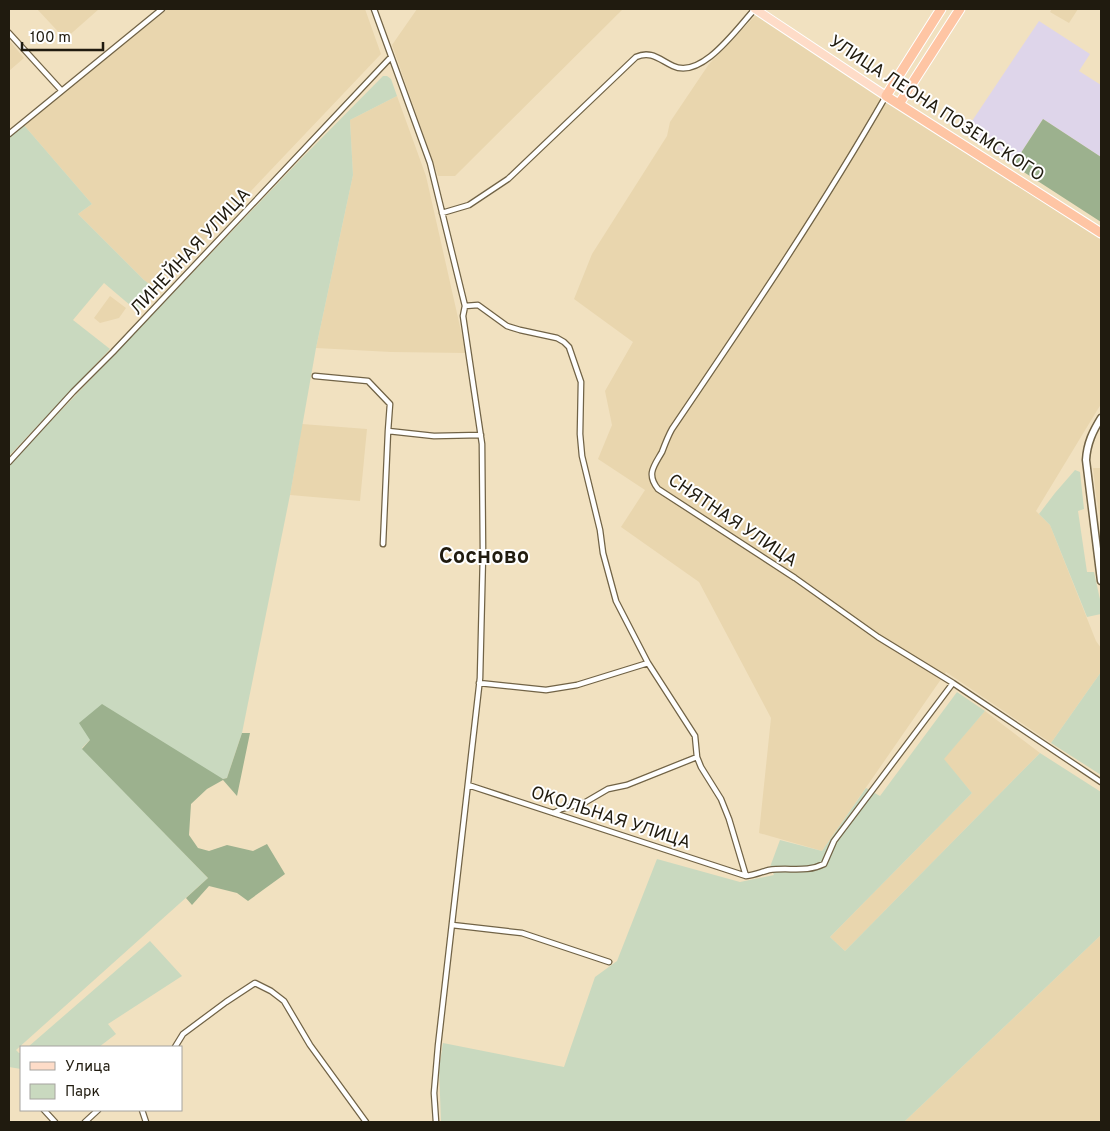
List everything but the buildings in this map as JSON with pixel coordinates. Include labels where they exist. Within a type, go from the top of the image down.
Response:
[{"type":"highway","points":[[886,96],[941,9]]},
{"type":"highway","points":[[899,104],[960,9]]},
{"type":"highway","name":"УЛИЦА ЛЕОНА ПОЗЕМСКОГО","points":[[886,96],[1101,233]]},
{"type":"main road","name":"УЛИЦА ЛЕОНА ПОЗЕМСКОГО","points":[[755,9],[886,96]]},
{"type":"street","points":[[9,134],[60,90],[162,9]]},
{"type":"street","points":[[374,9],[430,163],[465,306],[463,316],[481,436],[483,554],[479,683],[438,1046],[434,1093],[436,1122]]},
{"type":"street","points":[[442,213],[469,205],[508,179],[636,57],[644,54],[650,55],[674,67],[681,68],[702,62],[718,51],[755,9]]},
{"type":"street","points":[[9,33],[60,90]]},
{"type":"street","name":"ЛИНЕЙНАЯ УЛИЦА","points":[[9,462],[73,392],[142,322],[392,58]]},
{"type":"street","name":"СНЯТНАЯ УЛИЦА","points":[[886,96],[855,150],[780,270],[672,429],[662,452],[652,467],[653,481],[658,489],[795,578],[878,637],[1101,782]]},
{"type":"street","points":[[465,306],[478,304],[507,326],[557,338],[569,347],[581,382],[580,434],[582,456],[600,530],[603,553],[616,601],[648,663],[695,736],[697,757],[730,820],[746,876],[769,870],[812,869],[824,864],[834,841],[953,684]]},
{"type":"street","points":[[315,376],[368,381],[390,404],[383,544]]},
{"type":"street","points":[[1101,418],[1092,432],[1086,460],[1101,581]]},
{"type":"street","points":[[388,430],[434,436],[481,436]]},
{"type":"street","points":[[479,683],[546,690],[577,685],[648,663]]},
{"type":"street","points":[[554,813],[561,809],[584,803],[608,789],[627,785],[697,757]]},
{"type":"street","name":"ОКОЛЬНАЯ УЛИЦА","points":[[468,786],[746,876]]},
{"type":"street","points":[[452,925],[522,934],[609,962]]},
{"type":"street","points":[[176,1046],[183,1034],[255,983],[271,991],[284,1001],[310,1045],[366,1122]]},
{"type":"street","points":[[45,1111],[55,1122]]},
{"type":"street","points":[[84,1122],[97,1111]]},
{"type":"shaded area","points":[[37,9],[99,9],[65,39]]},
{"type":"shaded area","points":[[168,9],[365,9],[381,54],[157,290],[144,280],[78,214],[92,204],[23,124]]},
{"type":"shaded area","points":[[417,9],[623,9],[455,176],[438,176],[392,45]]},
{"type":"shaded area","points":[[1052,9],[1078,9],[1069,23],[1050,12]]},
{"type":"shaded area","points":[[756,15],[1101,235],[1101,404],[1036,511],[1050,525],[1096,641],[1101,648],[1101,672],[1051,743],[946,672],[822,851],[759,833],[771,718],[699,582],[621,527],[645,490],[598,459],[612,425],[605,391],[633,342],[574,299],[592,254],[667,136],[670,122],[709,64]]},
{"type":"shaded area","points":[[1039,21],[1090,54],[1079,71],[1101,85],[1101,157],[1043,119],[1013,165],[964,133]]},
{"type":"shaded area","points":[[9,40],[24,58],[9,71]]},
{"type":"shaded area","points":[[397,96],[426,176],[466,353],[316,348],[353,175],[350,120]]},
{"type":"shaded area","points":[[110,296],[126,308],[119,318],[100,323],[94,318]]},
{"type":"shaded area","points":[[302,424],[367,429],[360,501],[290,495]]},
{"type":"shaded area","points":[[1093,468],[1101,468],[1101,525],[1096,495]]},
{"type":"shaded area","points":[[985,711],[1040,753],[845,951],[830,937],[972,793],[943,759]]},
{"type":"shaded area","points":[[1101,935],[1101,1122],[904,1122]]},
{"type":"green space","points":[[383,76],[391,79],[397,96],[350,120],[353,175],[316,348],[290,495],[242,733],[227,778],[223,779],[90,740],[82,748],[208,878],[16,1050],[20,1053],[20,1069],[9,1067],[9,465],[299,161]]},
{"type":"green space","points":[[1043,119],[1101,157],[1101,222],[1013,165]]},
{"type":"green space","points":[[23,124],[92,204],[78,214],[144,280],[157,290],[137,311],[104,283],[73,320],[110,349],[9,456],[9,138]]},
{"type":"green space","points":[[1075,470],[1080,472],[1084,509],[1078,511],[1087,572],[1094,572],[1101,604],[1101,614],[1087,617],[1050,525],[1039,514]]},
{"type":"green space","points":[[1101,672],[1101,775],[1051,743]]},
{"type":"green space","points":[[957,692],[985,711],[944,759],[972,793],[830,937],[845,951],[1040,753],[1101,792],[1101,935],[904,1122],[441,1122],[439,1068],[443,1043],[564,1067],[595,977],[617,961],[657,859],[740,882],[774,875],[770,867],[780,840],[822,851],[866,788],[880,796]]},
{"type":"green space","points":[[102,704],[223,779],[227,778],[242,733],[250,733],[237,796],[223,780],[207,789],[191,804],[189,835],[198,848],[209,851],[227,845],[253,851],[267,844],[285,874],[248,901],[237,893],[209,886],[192,905],[186,898],[208,878],[82,749],[90,740],[79,723]]},
{"type":"green space","points":[[150,941],[182,976],[108,1024],[116,1034],[100,1046],[29,1046]]},
{"type":"district","name":"Сосново","points":[[484,555]]}]
